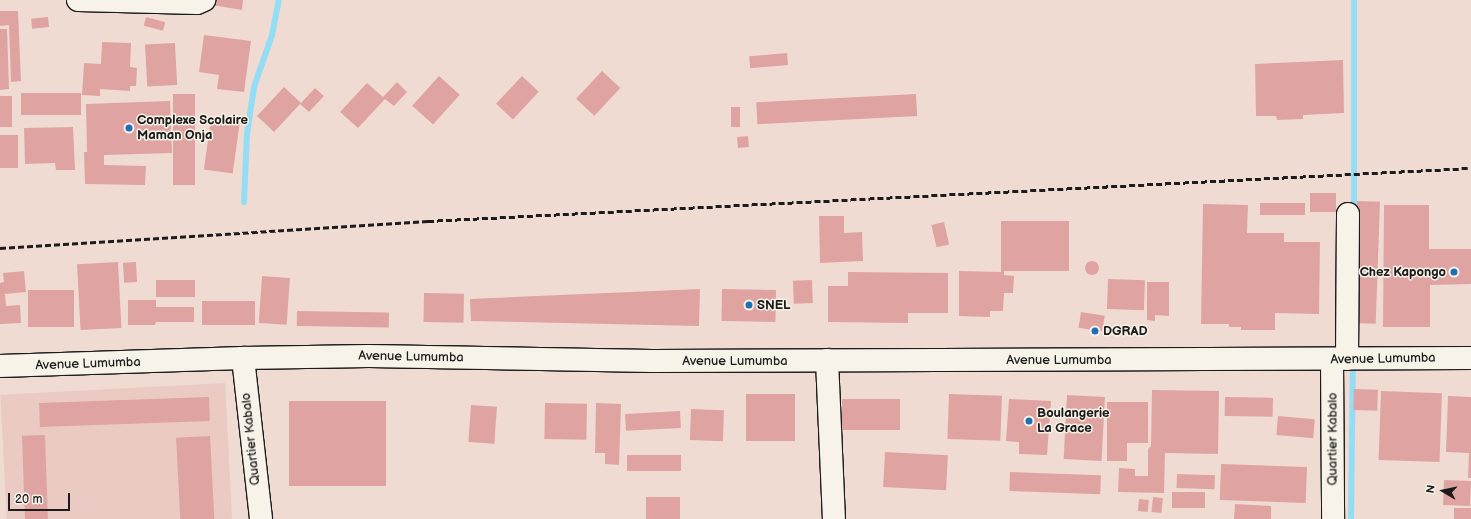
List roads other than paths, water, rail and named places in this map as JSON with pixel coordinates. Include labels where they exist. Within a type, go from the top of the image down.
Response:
[{"type":"main road","points":[[78,0],[197,3],[204,0]]},
{"type":"main road","name":"Quartier Kabalo","points":[[1333,519],[1348,214]]},
{"type":"main road","name":"Avenue Lumumba","points":[[0,366],[242,358],[369,356],[652,361],[1471,358]]},
{"type":"main road","name":"Quartier Kabalo","points":[[242,358],[261,519]]},
{"type":"main road","points":[[827,360],[834,519]]},
{"type":"waterway","points":[[244,202],[247,134],[254,87],[272,35],[279,0]]},
{"type":"waterway","points":[[1354,0],[1354,213]]},
{"type":"waterway","points":[[1351,519],[1353,363]]},
{"type":"railway","points":[[0,248],[428,221],[1471,168]]},
{"type":"place","name":"Complexe Scolaire Maman Onja","points":[[129,128]]},
{"type":"place","name":"Chez Kapongo","points":[[1454,272]]},
{"type":"place","name":"SNEL","points":[[749,305]]},
{"type":"place","name":"DGRAD","points":[[1095,331]]},
{"type":"place","name":"Boulangerie La Grace","points":[[1029,421]]}]
